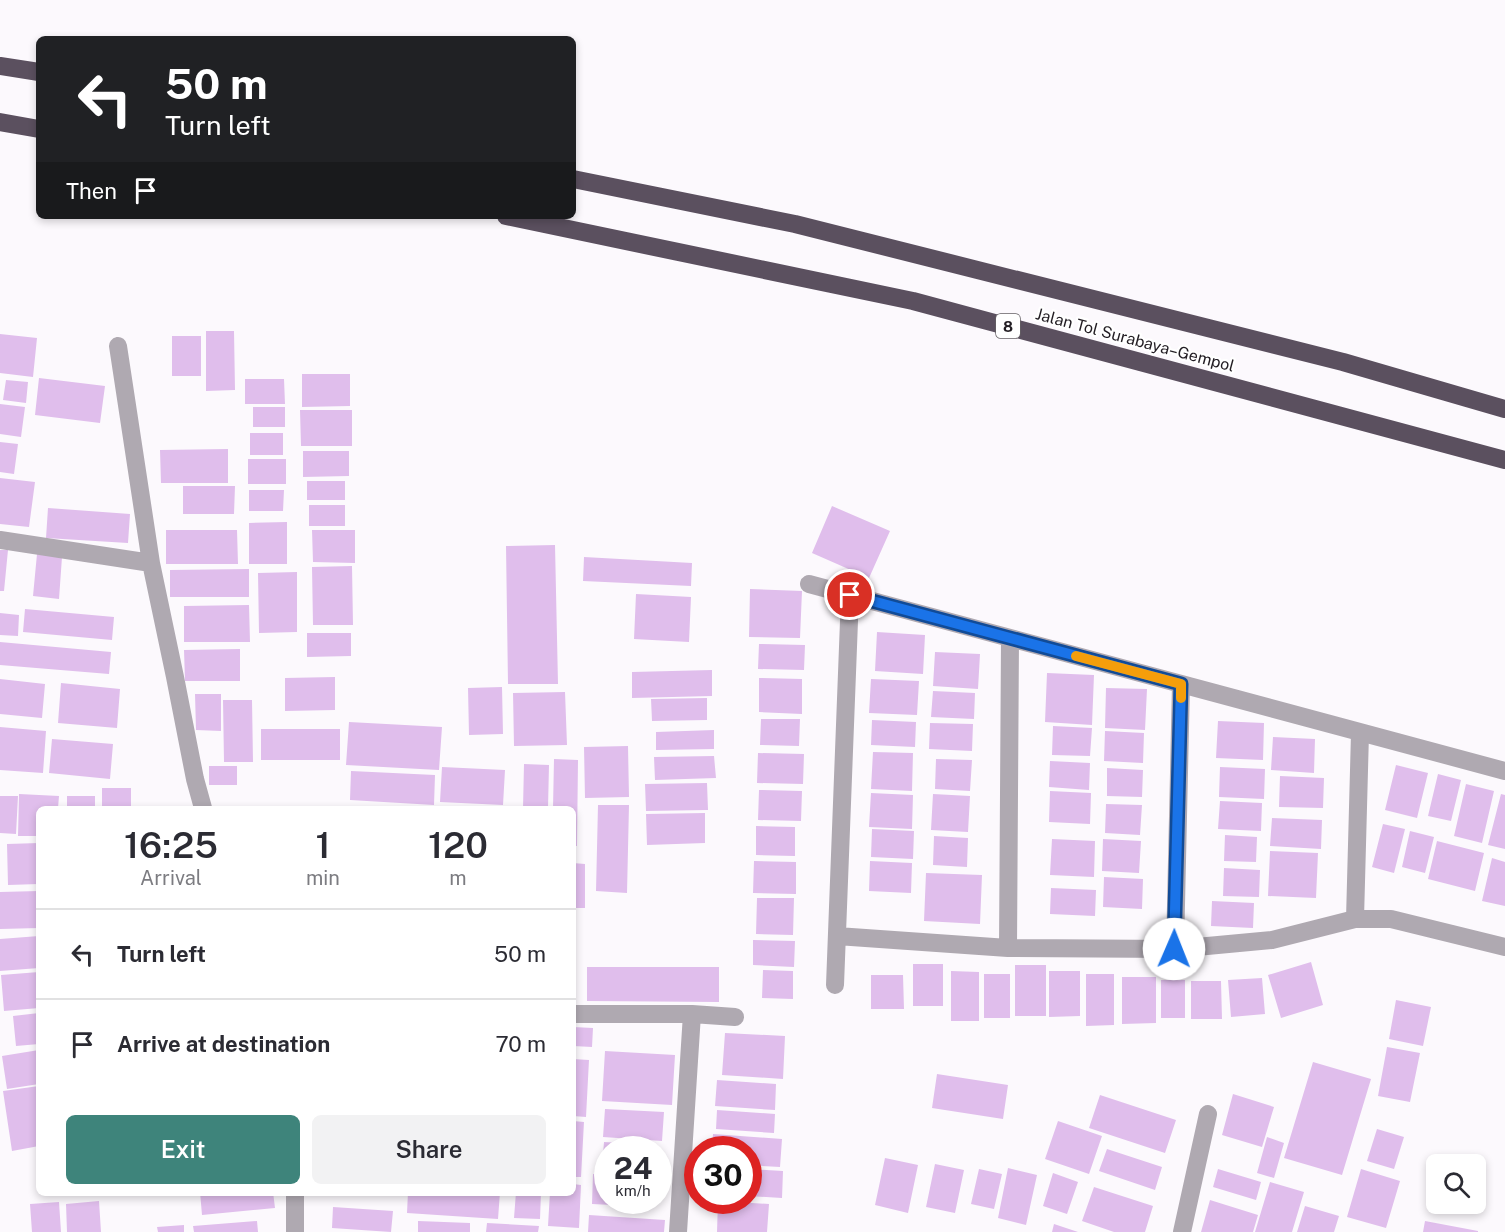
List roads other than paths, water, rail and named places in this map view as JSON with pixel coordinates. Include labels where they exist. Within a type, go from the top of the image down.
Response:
[{"type":"highway","points":[[0,66],[36,72]]},
{"type":"highway","points":[[0,122],[36,128]]},
{"type":"highway","name":"Jalan Tol Surabaya–Gempol","points":[[576,180],[795,224],[1343,362],[1505,409]]},
{"type":"highway","name":"Jalan Tol Surabaya–Gempol","points":[[520,219],[913,301],[1505,460]]},
{"type":"street","points":[[118,346],[151,563],[202,806]]},
{"type":"street","points":[[0,540],[151,563]]},
{"type":"street","points":[[810,584],[1505,771]]},
{"type":"street","points":[[835,984],[850,595]]},
{"type":"street","points":[[1008,948],[1010,639]]},
{"type":"street","points":[[1174,949],[1181,684]]},
{"type":"street","points":[[1355,919],[1360,733]]},
{"type":"street","points":[[837,936],[1008,948],[1174,949],[1272,940],[1355,919],[1391,919],[1505,947]]},
{"type":"street","points":[[576,1014],[692,1014],[735,1017]]},
{"type":"street","points":[[678,1232],[692,1014]]},
{"type":"street","points":[[1182,1232],[1208,1114]]},
{"type":"street","points":[[295,1196],[295,1232]]}]
